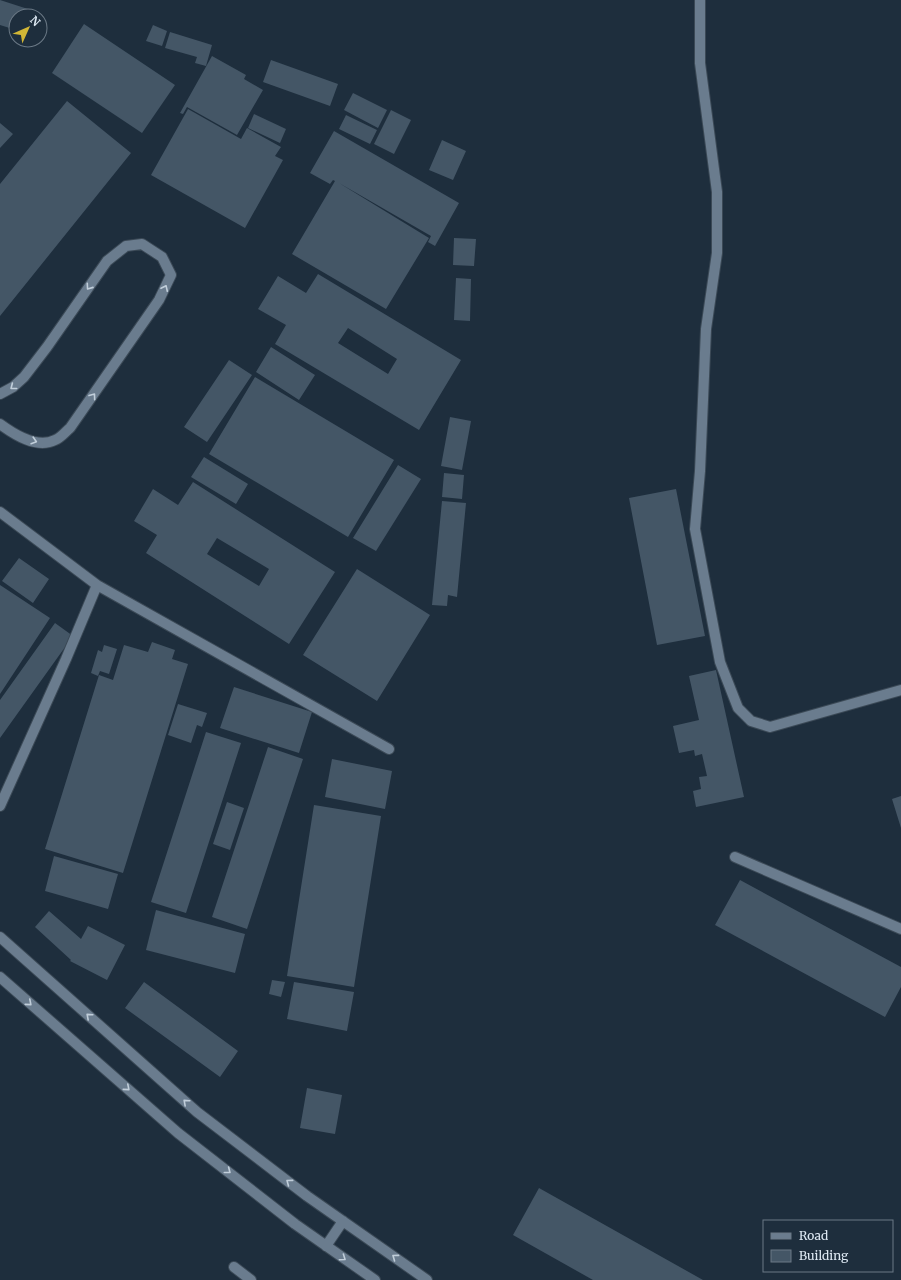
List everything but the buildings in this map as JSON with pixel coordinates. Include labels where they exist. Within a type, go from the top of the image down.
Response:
[{"type":"street","points":[[700,0],[700,63],[717,192],[717,253],[706,329],[700,471],[695,529],[720,662],[738,708],[751,722],[770,727],[901,690]]},
{"type":"street","points":[[0,394],[13,387],[24,376],[47,347],[107,261],[126,246],[142,244],[162,257],[171,275],[159,300],[70,428],[56,440],[39,444],[22,437],[0,424]]},
{"type":"street","points":[[0,512],[97,585],[389,749]]},
{"type":"street","points":[[0,806],[66,659],[97,585]]},
{"type":"street","points":[[735,857],[901,929]]},
{"type":"street","points":[[0,937],[197,1112],[307,1196],[427,1280]]},
{"type":"street","points":[[0,977],[178,1133],[326,1246],[374,1280]]},
{"type":"street","points":[[326,1246],[343,1221]]},
{"type":"street","points":[[234,1267],[250,1280]]}]
